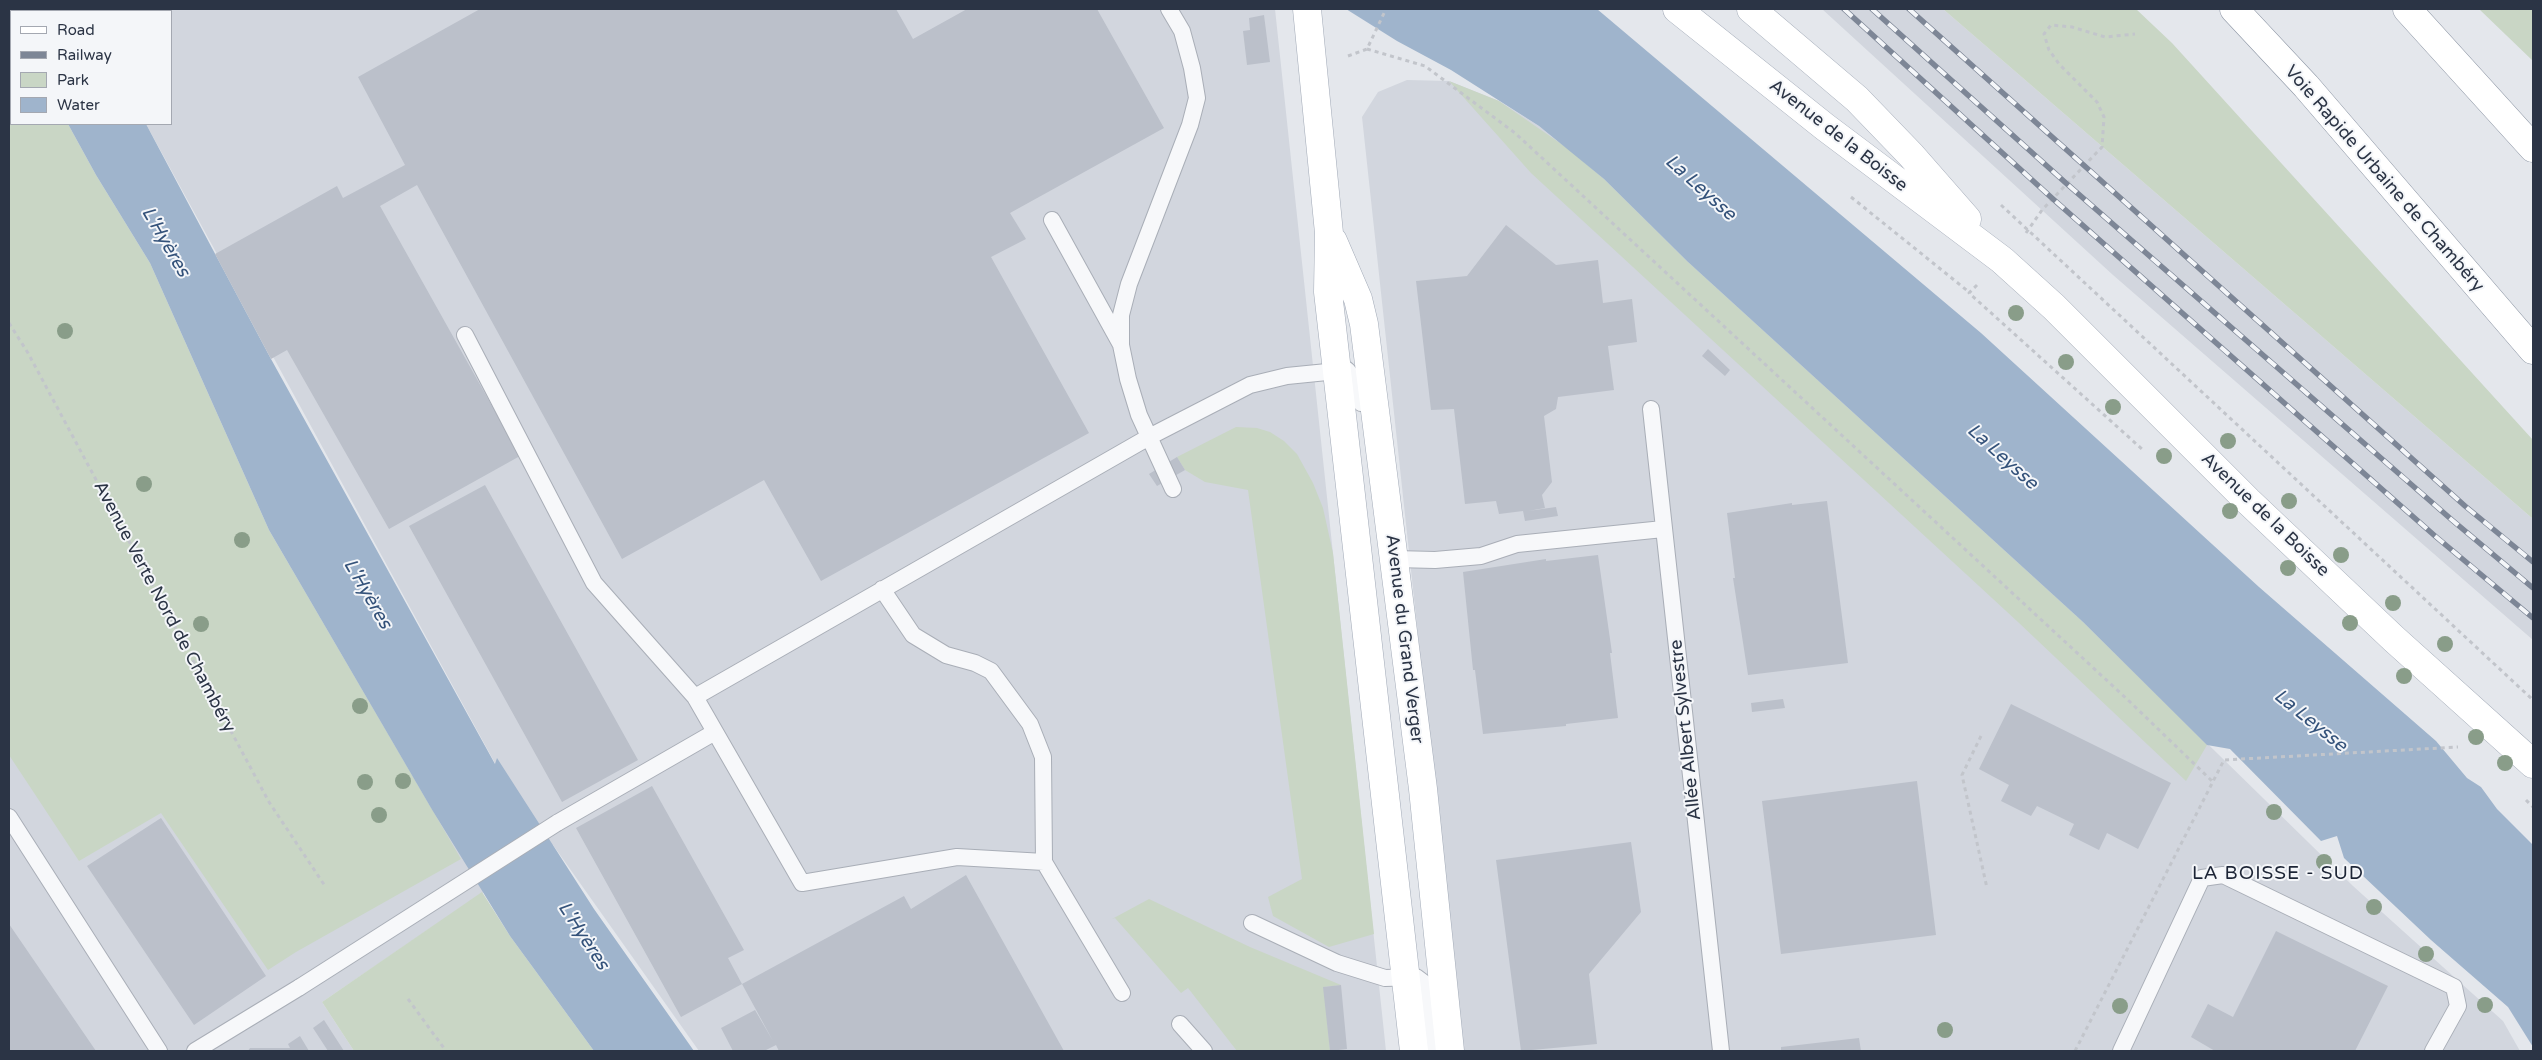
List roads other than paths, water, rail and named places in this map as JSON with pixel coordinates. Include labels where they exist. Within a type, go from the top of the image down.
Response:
[{"type":"main road","name":"Avenue de la Boisse","points":[[1677,9],[1825,127],[2002,260],[2054,307],[2248,501],[2380,626],[2533,764]]},
{"type":"main road","name":"Avenue de la Boisse","points":[[1751,9],[1856,99],[1911,155],[2002,260]]},
{"type":"main road","name":"Voie Rapide Urbaine de Chambéry","points":[[2234,9],[2306,86],[2533,350]]},
{"type":"main road","points":[[2407,9],[2533,148]]},
{"type":"main road","name":"Avenue du Grand Verger","points":[[1308,21],[1329,233],[1328,292],[1414,1051]]},
{"type":"main road","name":"Avenue du Grand Verger","points":[[1329,233],[1358,299],[1364,324],[1423,789],[1450,1051]]},
{"type":"lane","points":[[1169,9],[1182,30],[1192,68],[1196,98],[1190,125],[1129,284],[1121,315],[1121,345],[1128,379],[1139,415],[1173,489]]},
{"type":"lane","points":[[1052,220],[1121,345]]},
{"type":"lane","points":[[465,335],[594,583],[695,697],[802,883],[957,857],[1044,862]]},
{"type":"lane","points":[[695,697],[1150,437],[1250,385],[1287,376],[1336,369],[1347,370],[1358,384],[1375,516],[1382,537],[1394,559],[1435,560],[1481,556],[1517,544],[1663,529]]},
{"type":"lane","name":"Allée Albert Sylvestre","points":[[1651,409],[1721,1051]]},
{"type":"lane","points":[[882,589],[914,636],[946,655],[975,663],[991,671],[1030,724],[1043,756],[1044,862],[1122,992]]},
{"type":"lane","points":[[195,1051],[300,987],[557,824],[715,732]]},
{"type":"lane","points":[[9,817],[159,1051]]},
{"type":"lane","points":[[2122,1051],[2202,878],[2223,875],[2454,987],[2458,1006],[2434,1051]]},
{"type":"lane","points":[[1252,923],[1337,963],[1385,978],[1416,977],[1424,983],[1435,1051]]},
{"type":"lane","points":[[1180,1024],[1204,1051]]},
{"type":"water","points":[[9,9],[74,10],[10,10],[10,26]]},
{"type":"water","name":"La Leysse","points":[[1346,9],[1597,9],[1981,333],[2259,587],[2436,741],[2467,778],[2481,787],[2497,809],[2533,845],[2533,1047],[2508,1007],[2431,940],[2344,858],[2337,836],[2321,841],[2230,749],[2207,745],[2083,622],[1688,262],[1604,179],[1539,126],[1451,70],[1397,41]]},
{"type":"water","name":"L'Hyères","points":[[69,125],[147,125],[271,359],[495,764],[497,758],[594,909],[694,1051],[594,1051],[510,936],[431,808],[269,530],[150,263],[96,175]]},
{"type":"railway","points":[[1844,9],[2053,199],[2435,536],[2533,618]]},
{"type":"railway","points":[[1872,9],[2067,184],[2452,520],[2533,588]]},
{"type":"railway","points":[[1909,9],[2465,506],[2533,562]]},
{"type":"district","name":"LA BOISSE - SUD","points":[[2278,874]]}]
